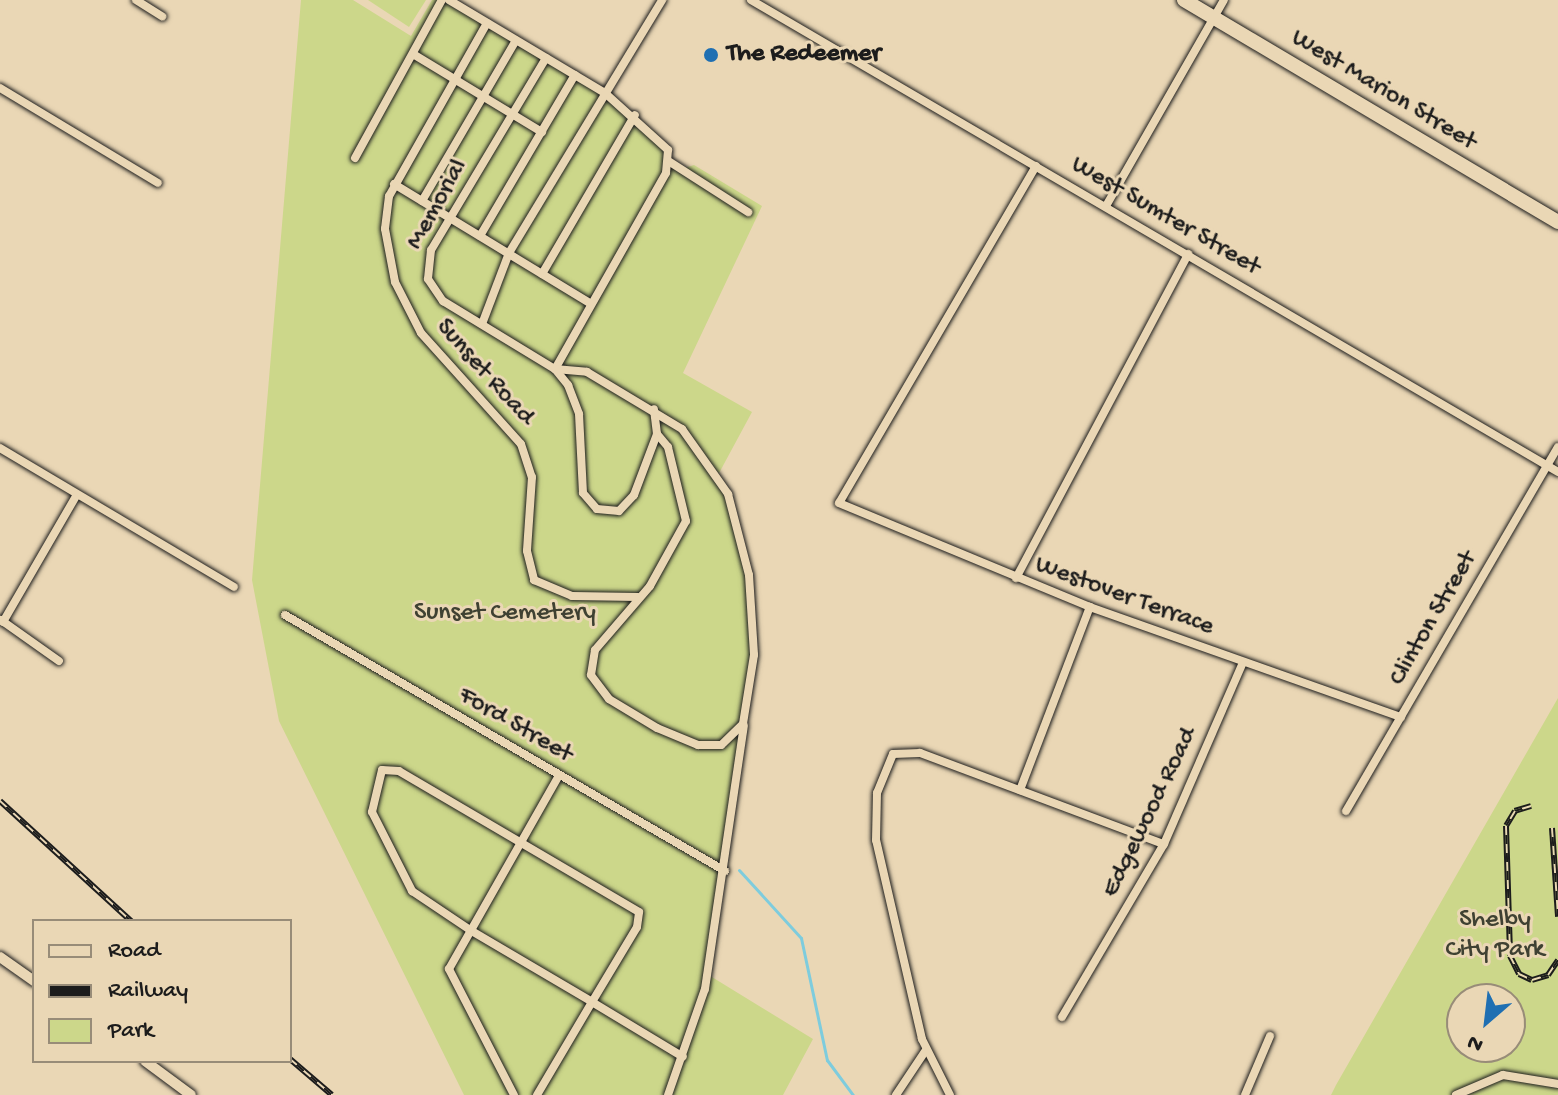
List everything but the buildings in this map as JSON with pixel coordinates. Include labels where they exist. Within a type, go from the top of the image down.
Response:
[{"type":"main road","name":"West Marion Street","points":[[1184,0],[1558,222]]},
{"type":"street","points":[[136,0],[162,16]]},
{"type":"street","points":[[355,158],[442,0]]},
{"type":"street","points":[[449,0],[605,93],[635,115],[663,142],[670,162],[748,212]]},
{"type":"street","points":[[482,324],[509,253],[662,0]]},
{"type":"street","name":"West Sumter Street","points":[[751,0],[1558,472]]},
{"type":"street","points":[[1106,206],[1224,0]]},
{"type":"street","name":"Sunset Road","points":[[487,23],[394,184],[385,229],[399,298],[437,353],[521,444],[530,465],[527,561],[534,580],[572,596],[638,597]]},
{"type":"street","points":[[422,201],[516,40]]},
{"type":"street","points":[[413,54],[542,132]]},
{"type":"street","name":"Memorial","points":[[546,58],[427,260],[428,279],[443,301],[555,369]]},
{"type":"street","points":[[480,236],[575,75]]},
{"type":"street","points":[[0,88],[158,183]]},
{"type":"street","points":[[542,274],[635,115]]},
{"type":"street","points":[[555,369],[670,162]]},
{"type":"street","name":"Westover Terrace","points":[[1036,166],[839,503],[1090,607],[1401,717]]},
{"type":"street","points":[[394,184],[590,303]]},
{"type":"street","points":[[1016,578],[1188,254]]},
{"type":"street","points":[[555,369],[587,372],[654,409],[708,458],[739,531],[754,655],[725,871],[705,989],[668,1095]]},
{"type":"street","points":[[555,369],[579,414],[581,483],[592,506],[612,513],[626,507],[657,434]]},
{"type":"street","points":[[654,409],[657,434],[672,458],[686,521],[638,597],[595,650],[590,669],[598,689],[646,722],[698,745],[728,743],[746,710]]},
{"type":"street","name":"Clinton Street","points":[[1346,811],[1558,447]]},
{"type":"street","points":[[0,448],[76,496],[234,587]]},
{"type":"street","points":[[59,661],[2,621],[76,496]]},
{"type":"street","points":[[1020,790],[1090,607]]},
{"type":"street","name":"Ford Street","points":[[285,615],[725,871]]},
{"type":"street","name":"Edgewood Road","points":[[1062,1017],[1164,844],[1243,662]]},
{"type":"street","points":[[950,1095],[926,1050],[874,828],[882,775],[899,749],[1164,844]]},
{"type":"street","points":[[537,1095],[592,1002],[639,922],[620,896],[388,768],[374,780],[372,812],[412,891],[470,930],[592,1002],[683,1057]]},
{"type":"street","points":[[521,1095],[513,1092],[451,983],[453,959],[559,775]]},
{"type":"street","points":[[0,957],[32,980]]},
{"type":"street","points":[[1245,1095],[1270,1036]]},
{"type":"street","points":[[896,1095],[926,1050]]},
{"type":"street","points":[[148,1063],[191,1095]]},
{"type":"street","points":[[1456,1095],[1495,1076],[1558,1084]]},
{"type":"green space","name":"Sunset Cemetery","points":[[301,0],[353,0],[411,36],[432,0],[449,0],[605,93],[655,132],[670,162],[681,169],[694,165],[762,206],[683,373],[752,412],[718,475],[749,575],[754,655],[707,974],[813,1039],[783,1095],[464,1095],[279,721],[252,580]]},
{"type":"green space","points":[[368,0],[426,0],[409,27]]},
{"type":"green space","name":"Shelby City Park","points":[[1558,698],[1558,1095],[1331,1095],[1336,1085]]},
{"type":"waterway","points":[[739,870],[801,938],[827,1060],[853,1095]]},
{"type":"railway","points":[[0,801],[129,919]]},
{"type":"railway","points":[[1531,806],[1515,811],[1506,826],[1510,956],[1519,974],[1532,980],[1548,975],[1558,960]]},
{"type":"railway","points":[[1552,828],[1558,917]]},
{"type":"railway","points":[[292,1061],[332,1095]]},
{"type":"place","name":"The Redeemer","points":[[711,55]]}]
